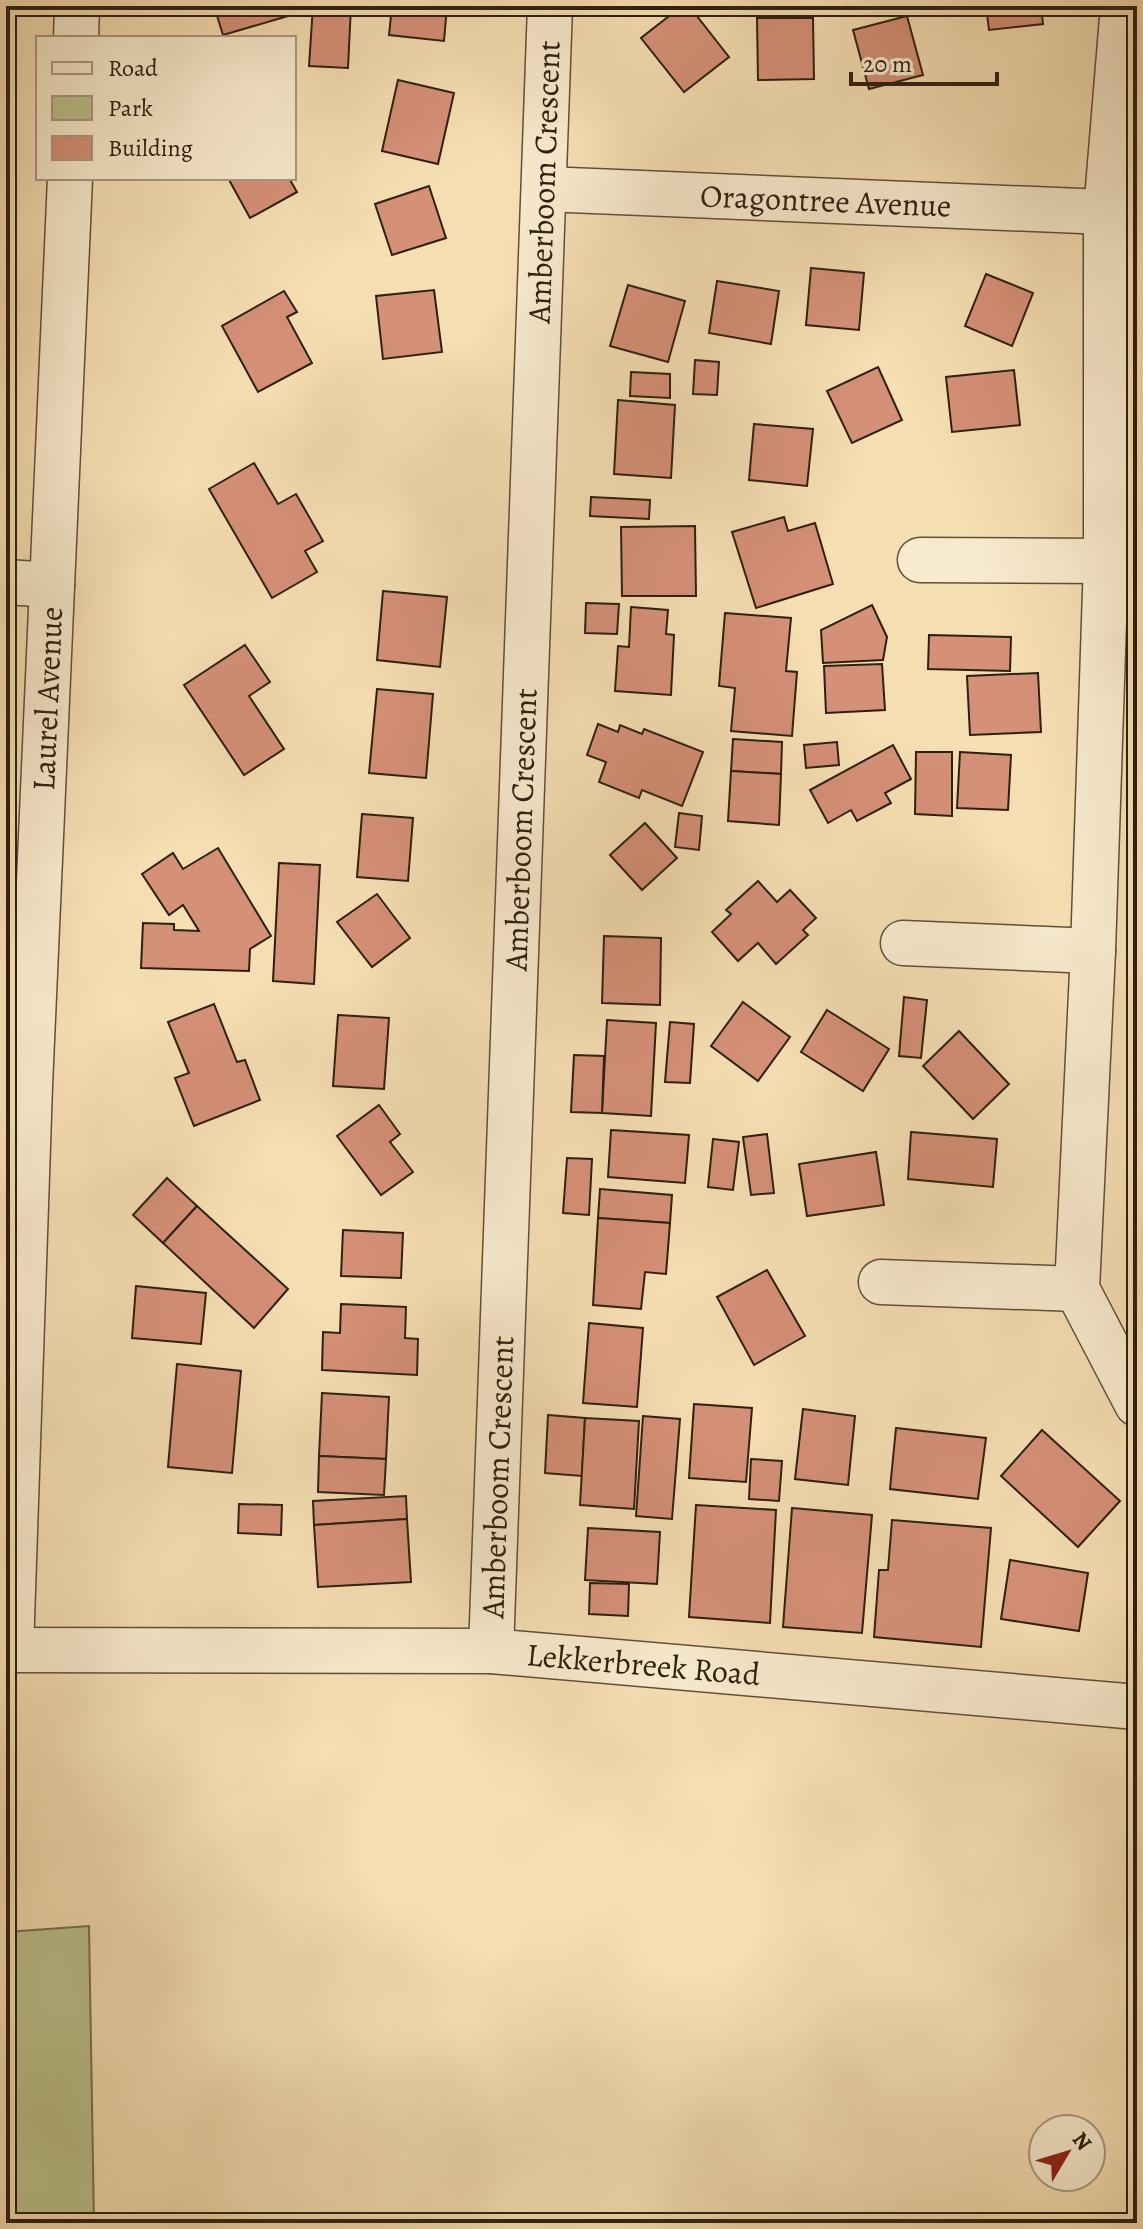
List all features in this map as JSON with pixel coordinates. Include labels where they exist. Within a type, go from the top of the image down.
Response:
[{"type":"street","points":[[76,36],[77,6]]},
{"type":"street","name":"Amberboom Crescent","points":[[491,1651],[550,6]]},
{"type":"street","points":[[1123,6],[1106,212],[1106,561],[1093,951],[1077,1289],[1137,1404]]},
{"type":"street","name":"Laurel Avenue","points":[[8,1650],[18,1085],[52,585],[70,180]]},
{"type":"street","name":"Oragontree Avenue","points":[[544,189],[1106,212]]},
{"type":"street","points":[[920,560],[1106,561]]},
{"type":"street","points":[[6,582],[52,585]]},
{"type":"street","points":[[903,943],[1093,951]]},
{"type":"street","points":[[881,1282],[1077,1289]]},
{"type":"street","name":"Lekkerbreek Road","points":[[8,1650],[491,1651],[1137,1707]]},
{"type":"green space","points":[[89,1926],[94,2223],[6,2223],[6,1932]]},
{"type":"building","points":[[214,6],[285,6],[288,16],[223,35]]},
{"type":"building","points":[[313,6],[351,6],[348,68],[309,66]]},
{"type":"building","points":[[392,6],[447,6],[444,41],[389,35]]},
{"type":"building","points":[[682,6],[689,6],[729,57],[684,92],[641,38]]},
{"type":"building","points":[[986,6],[1041,6],[1043,24],[989,30]]},
{"type":"building","points":[[907,16],[923,75],[869,89],[853,30]]},
{"type":"building","points":[[757,18],[813,18],[814,79],[758,80]]},
{"type":"building","points":[[398,80],[454,93],[438,164],[382,151]]},
{"type":"building","points":[[229,180],[290,180],[297,192],[250,218]]},
{"type":"building","points":[[429,186],[446,238],[392,255],[375,204]]},
{"type":"building","points":[[811,268],[864,273],[859,330],[806,325]]},
{"type":"building","points":[[986,274],[1033,293],[1012,346],[965,326]]},
{"type":"building","points":[[717,281],[779,291],[771,344],[709,333]]},
{"type":"building","points":[[628,285],[685,301],[668,362],[610,346]]},
{"type":"building","points":[[434,290],[442,352],[383,359],[376,296]]},
{"type":"building","points":[[284,291],[297,312],[287,317],[312,363],[258,392],[222,326]]},
{"type":"building","points":[[695,360],[719,362],[717,395],[693,394]]},
{"type":"building","points":[[878,367],[902,420],[852,443],[827,391]]},
{"type":"building","points":[[1014,370],[1020,425],[952,432],[946,377]]},
{"type":"building","points":[[631,372],[670,374],[670,398],[630,396]]},
{"type":"building","points":[[618,400],[675,405],[671,478],[614,474]]},
{"type":"building","points":[[754,424],[813,429],[807,486],[749,480]]},
{"type":"building","points":[[254,463],[278,504],[296,494],[323,541],[305,551],[317,572],[272,598],[209,489]]},
{"type":"building","points":[[591,497],[650,500],[649,519],[590,516]]},
{"type":"building","points":[[784,517],[788,531],[815,523],[833,584],[756,608],[732,532]]},
{"type":"building","points":[[695,526],[696,596],[622,596],[621,527]]},
{"type":"building","points":[[383,591],[447,597],[440,667],[377,660]]},
{"type":"building","points":[[586,603],[619,604],[617,634],[585,633]]},
{"type":"building","points":[[872,605],[887,637],[883,660],[823,663],[821,630]]},
{"type":"building","points":[[631,607],[668,610],[666,634],[674,635],[671,695],[615,691],[618,646],[629,647]]},
{"type":"building","points":[[725,613],[791,618],[786,671],[797,672],[792,736],[731,731],[735,688],[719,686]]},
{"type":"building","points":[[929,635],[1011,637],[1010,671],[928,669]]},
{"type":"building","points":[[245,645],[270,682],[249,696],[284,749],[244,775],[184,685]]},
{"type":"building","points":[[882,664],[885,710],[826,713],[824,666]]},
{"type":"building","points":[[1038,673],[1041,732],[970,735],[967,676]]},
{"type":"building","points":[[377,689],[433,694],[426,778],[369,773]]},
{"type":"building","points":[[598,724],[618,732],[620,725],[642,734],[644,729],[703,752],[682,806],[642,790],[639,798],[599,782],[606,762],[587,755]]},
{"type":"building","points":[[733,739],[782,742],[781,774],[731,771]]},
{"type":"building","points":[[837,742],[839,765],[806,768],[804,745]]},
{"type":"building","points":[[893,745],[911,779],[885,793],[891,803],[857,821],[851,810],[828,823],[810,790]]},
{"type":"building","points":[[916,752],[952,752],[952,816],[915,814]]},
{"type":"building","points":[[960,752],[1011,755],[1008,810],[957,808]]},
{"type":"building","points":[[731,771],[781,774],[779,825],[728,821]]},
{"type":"building","points":[[679,813],[702,816],[699,850],[675,847]]},
{"type":"building","points":[[362,814],[413,818],[408,881],[357,877]]},
{"type":"building","points":[[645,823],[677,858],[642,890],[610,855]]},
{"type":"building","points":[[218,848],[271,936],[250,949],[249,971],[141,968],[143,923],[174,924],[174,930],[199,931],[183,905],[169,915],[142,874],[173,853],[183,869]]},
{"type":"building","points":[[279,863],[320,865],[314,984],[273,981]]},
{"type":"building","points":[[758,881],[777,902],[790,890],[816,918],[803,930],[808,935],[776,964],[758,943],[738,961],[712,932],[731,914],[726,910]]},
{"type":"building","points":[[377,894],[410,938],[372,967],[337,922]]},
{"type":"building","points":[[604,936],[661,938],[660,1005],[602,1003]]},
{"type":"building","points":[[904,997],[927,1000],[921,1058],[899,1056]]},
{"type":"building","points":[[743,1002],[790,1037],[758,1081],[711,1046]]},
{"type":"building","points":[[214,1004],[237,1062],[245,1060],[260,1100],[194,1126],[175,1078],[189,1073],[168,1022]]},
{"type":"building","points":[[827,1010],[889,1049],[863,1091],[801,1052]]},
{"type":"building","points":[[338,1015],[389,1018],[384,1089],[333,1086]]},
{"type":"building","points":[[607,1020],[656,1023],[651,1116],[602,1113]]},
{"type":"building","points":[[670,1022],[694,1024],[690,1083],[665,1082]]},
{"type":"building","points":[[959,1031],[1009,1084],[973,1119],[923,1066]]},
{"type":"building","points":[[574,1055],[604,1056],[602,1113],[571,1112]]},
{"type":"building","points":[[379,1105],[400,1134],[390,1142],[413,1172],[381,1195],[337,1136]]},
{"type":"building","points":[[611,1130],[689,1135],[685,1183],[608,1177]]},
{"type":"building","points":[[911,1132],[997,1139],[993,1187],[908,1179]]},
{"type":"building","points":[[767,1134],[774,1193],[751,1195],[743,1137]]},
{"type":"building","points":[[713,1139],[739,1142],[733,1190],[708,1187]]},
{"type":"building","points":[[876,1152],[884,1205],[807,1216],[799,1164]]},
{"type":"building","points":[[567,1158],[592,1159],[589,1215],[563,1213]]},
{"type":"building","points":[[167,1178],[197,1206],[163,1243],[133,1215]]},
{"type":"building","points":[[600,1189],[672,1195],[670,1223],[598,1218]]},
{"type":"building","points":[[197,1206],[288,1289],[254,1328],[163,1243]]},
{"type":"building","points":[[598,1218],[670,1223],[666,1274],[645,1272],[641,1309],[593,1305]]},
{"type":"building","points":[[343,1230],[403,1233],[401,1278],[341,1276]]},
{"type":"building","points":[[767,1270],[805,1336],[754,1365],[717,1297]]},
{"type":"building","points":[[136,1286],[206,1293],[201,1344],[132,1338]]},
{"type":"building","points":[[341,1304],[406,1307],[405,1338],[418,1339],[417,1375],[322,1370],[323,1332],[340,1333]]},
{"type":"building","points":[[589,1323],[643,1328],[637,1407],[583,1403]]},
{"type":"building","points":[[177,1364],[241,1371],[232,1473],[168,1467]]},
{"type":"building","points":[[322,1393],[389,1397],[386,1459],[319,1456]]},
{"type":"building","points":[[694,1404],[752,1408],[746,1482],[689,1478]]},
{"type":"building","points":[[803,1409],[855,1416],[848,1485],[795,1479]]},
{"type":"building","points":[[548,1415],[585,1418],[582,1476],[545,1473]]},
{"type":"building","points":[[643,1416],[680,1419],[672,1519],[636,1516]]},
{"type":"building","points":[[585,1418],[639,1421],[634,1509],[580,1505]]},
{"type":"building","points":[[896,1428],[986,1438],[978,1499],[890,1489]]},
{"type":"building","points":[[1042,1430],[1120,1501],[1078,1547],[1001,1476]]},
{"type":"building","points":[[319,1456],[386,1459],[384,1495],[318,1492]]},
{"type":"building","points":[[751,1459],[782,1461],[779,1501],[749,1499]]},
{"type":"building","points":[[406,1496],[407,1519],[314,1525],[313,1501]]},
{"type":"building","points":[[239,1504],[282,1505],[281,1535],[238,1533]]},
{"type":"building","points":[[696,1505],[776,1510],[770,1623],[689,1617]]},
{"type":"building","points":[[792,1508],[872,1515],[862,1633],[783,1627]]},
{"type":"building","points":[[407,1519],[411,1582],[318,1587],[314,1525]]},
{"type":"building","points":[[892,1520],[991,1528],[981,1647],[874,1637],[879,1570],[888,1570]]},
{"type":"building","points":[[588,1528],[660,1532],[657,1584],[585,1580]]},
{"type":"building","points":[[1010,1560],[1088,1573],[1079,1631],[1001,1619]]},
{"type":"building","points":[[590,1583],[629,1584],[628,1616],[589,1614]]}]
